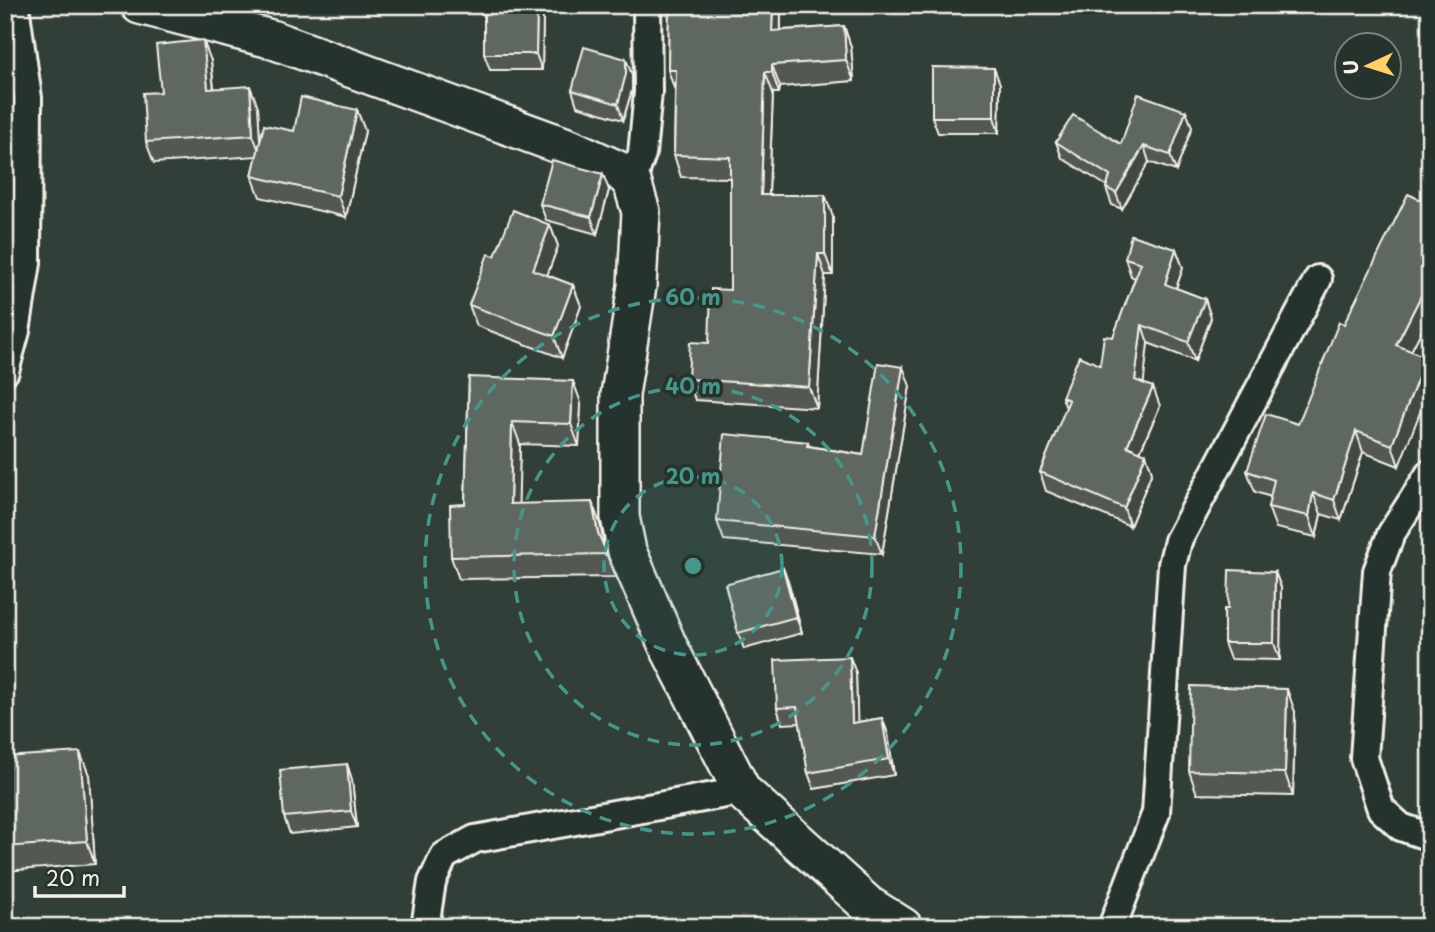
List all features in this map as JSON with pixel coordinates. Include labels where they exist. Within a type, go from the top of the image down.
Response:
[{"type":"street","points":[[5,371],[16,331],[27,263],[28,98],[15,5]]},
{"type":"street","points":[[140,5],[271,38],[572,149],[620,171],[632,182],[641,212],[636,286],[620,394],[620,517],[627,551],[668,646],[742,791],[868,905],[903,927]]},
{"type":"street","points":[[632,182],[642,155],[648,92],[647,5]]},
{"type":"street","points":[[1112,927],[1156,813],[1172,565],[1178,541],[1318,279]]},
{"type":"street","points":[[1430,472],[1391,534],[1377,571],[1364,758],[1381,809],[1401,827],[1430,837]]},
{"type":"street","points":[[425,927],[432,882],[444,856],[475,839],[742,791]]},
{"type":"building","points":[[484,5],[537,5],[536,54],[484,54]]},
{"type":"building","points":[[669,5],[773,5],[772,31],[844,26],[846,60],[772,65],[772,72],[765,72],[761,195],[825,195],[825,254],[818,254],[809,387],[688,379],[690,342],[709,343],[711,289],[730,290],[730,157],[674,155],[676,70],[668,70]]},
{"type":"building","points":[[203,40],[208,89],[250,86],[253,135],[146,142],[143,93],[161,92],[156,45]]},
{"type":"building","points":[[584,47],[626,59],[626,74],[618,104],[572,90]]},
{"type":"building","points":[[932,67],[994,68],[994,117],[932,117]]},
{"type":"building","points":[[1138,94],[1186,111],[1170,155],[1144,146],[1116,193],[1106,188],[1110,176],[1056,142],[1073,115],[1121,144]]},
{"type":"building","points":[[301,97],[357,110],[338,196],[252,176],[264,125],[294,131]]},
{"type":"building","points":[[552,160],[603,174],[591,217],[540,204]]},
{"type":"building","points":[[1408,194],[1430,204],[1430,278],[1396,345],[1426,357],[1392,445],[1356,431],[1334,500],[1313,493],[1309,516],[1268,507],[1274,480],[1247,471],[1266,414],[1298,424],[1339,322],[1344,324]]},
{"type":"building","points":[[513,210],[550,225],[533,270],[573,285],[554,336],[469,305],[488,254],[495,256]]},
{"type":"building","points":[[1131,235],[1176,249],[1165,284],[1205,299],[1188,342],[1142,325],[1135,380],[1153,387],[1127,446],[1146,454],[1124,508],[1040,472],[1069,400],[1062,397],[1079,356],[1100,365],[1104,336],[1113,337],[1141,263],[1125,258]]},
{"type":"building","points":[[878,363],[903,367],[875,536],[717,521],[724,434],[808,442],[807,446],[863,455]]},
{"type":"building","points":[[469,377],[573,381],[571,424],[512,422],[510,504],[592,502],[598,533],[607,554],[451,557],[450,505],[465,504]]},
{"type":"building","points":[[783,568],[796,617],[738,633],[725,584]]},
{"type":"building","points":[[1229,570],[1275,572],[1274,643],[1224,643],[1224,609],[1228,609]]},
{"type":"building","points":[[850,657],[852,723],[882,718],[889,759],[808,773],[797,707],[777,708],[775,660]]},
{"type":"building","points":[[1191,686],[1287,689],[1285,773],[1189,771]]},
{"type":"building","points":[[80,752],[87,841],[5,847],[5,757]]},
{"type":"building","points":[[347,764],[351,811],[284,817],[280,770]]}]
